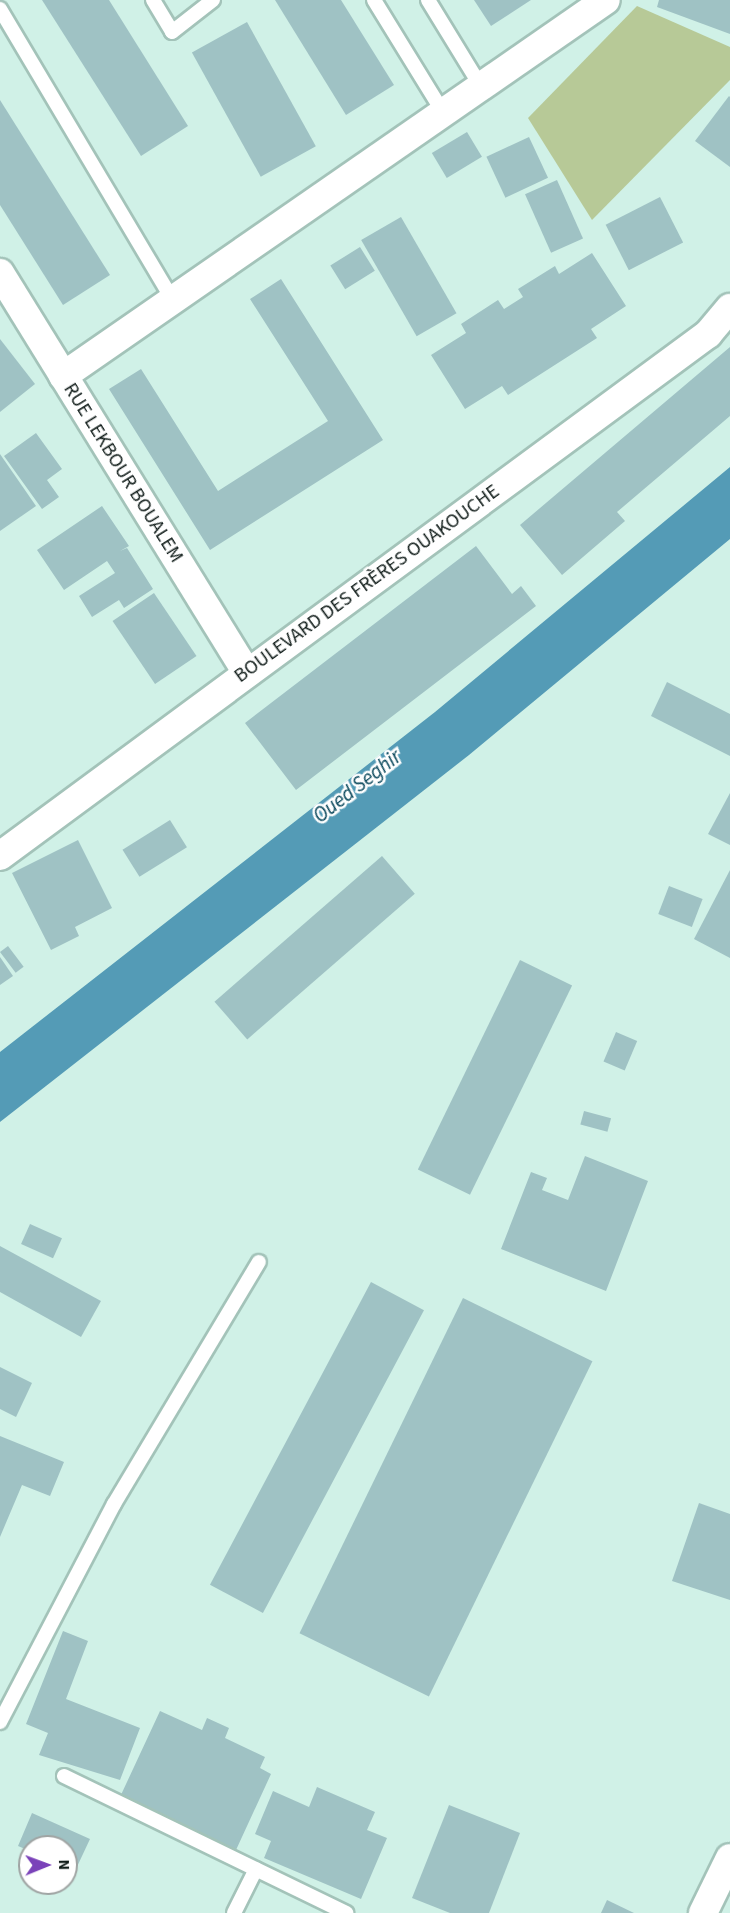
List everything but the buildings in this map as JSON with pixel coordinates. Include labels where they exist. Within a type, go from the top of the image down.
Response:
[{"type":"street","points":[[63,376],[606,0]]},
{"type":"street","name":"RUE LEKBOUR BOUALEM","points":[[2,282],[247,673]]},
{"type":"street","name":"BOULEVARD DES FRÈRES OUAKOUCHE","points":[[0,856],[708,334],[730,308]]},
{"type":"street","points":[[703,1913],[730,1858]]},
{"type":"lane","points":[[153,0],[172,32],[213,0]]},
{"type":"lane","points":[[374,0],[444,114]]},
{"type":"lane","points":[[428,0],[482,88]]},
{"type":"lane","points":[[0,9],[173,300]]},
{"type":"lane","points":[[0,1722],[114,1504],[259,1262]]},
{"type":"lane","points":[[64,1776],[346,1913]]},
{"type":"lane","points":[[234,1913],[256,1869]]},
{"type":"green space","points":[[637,6],[730,47],[730,80],[592,220],[528,118]]},
{"type":"water","name":"Oued Seghir","points":[[730,467],[730,539],[469,755],[0,1122],[0,1052],[435,712]]}]
